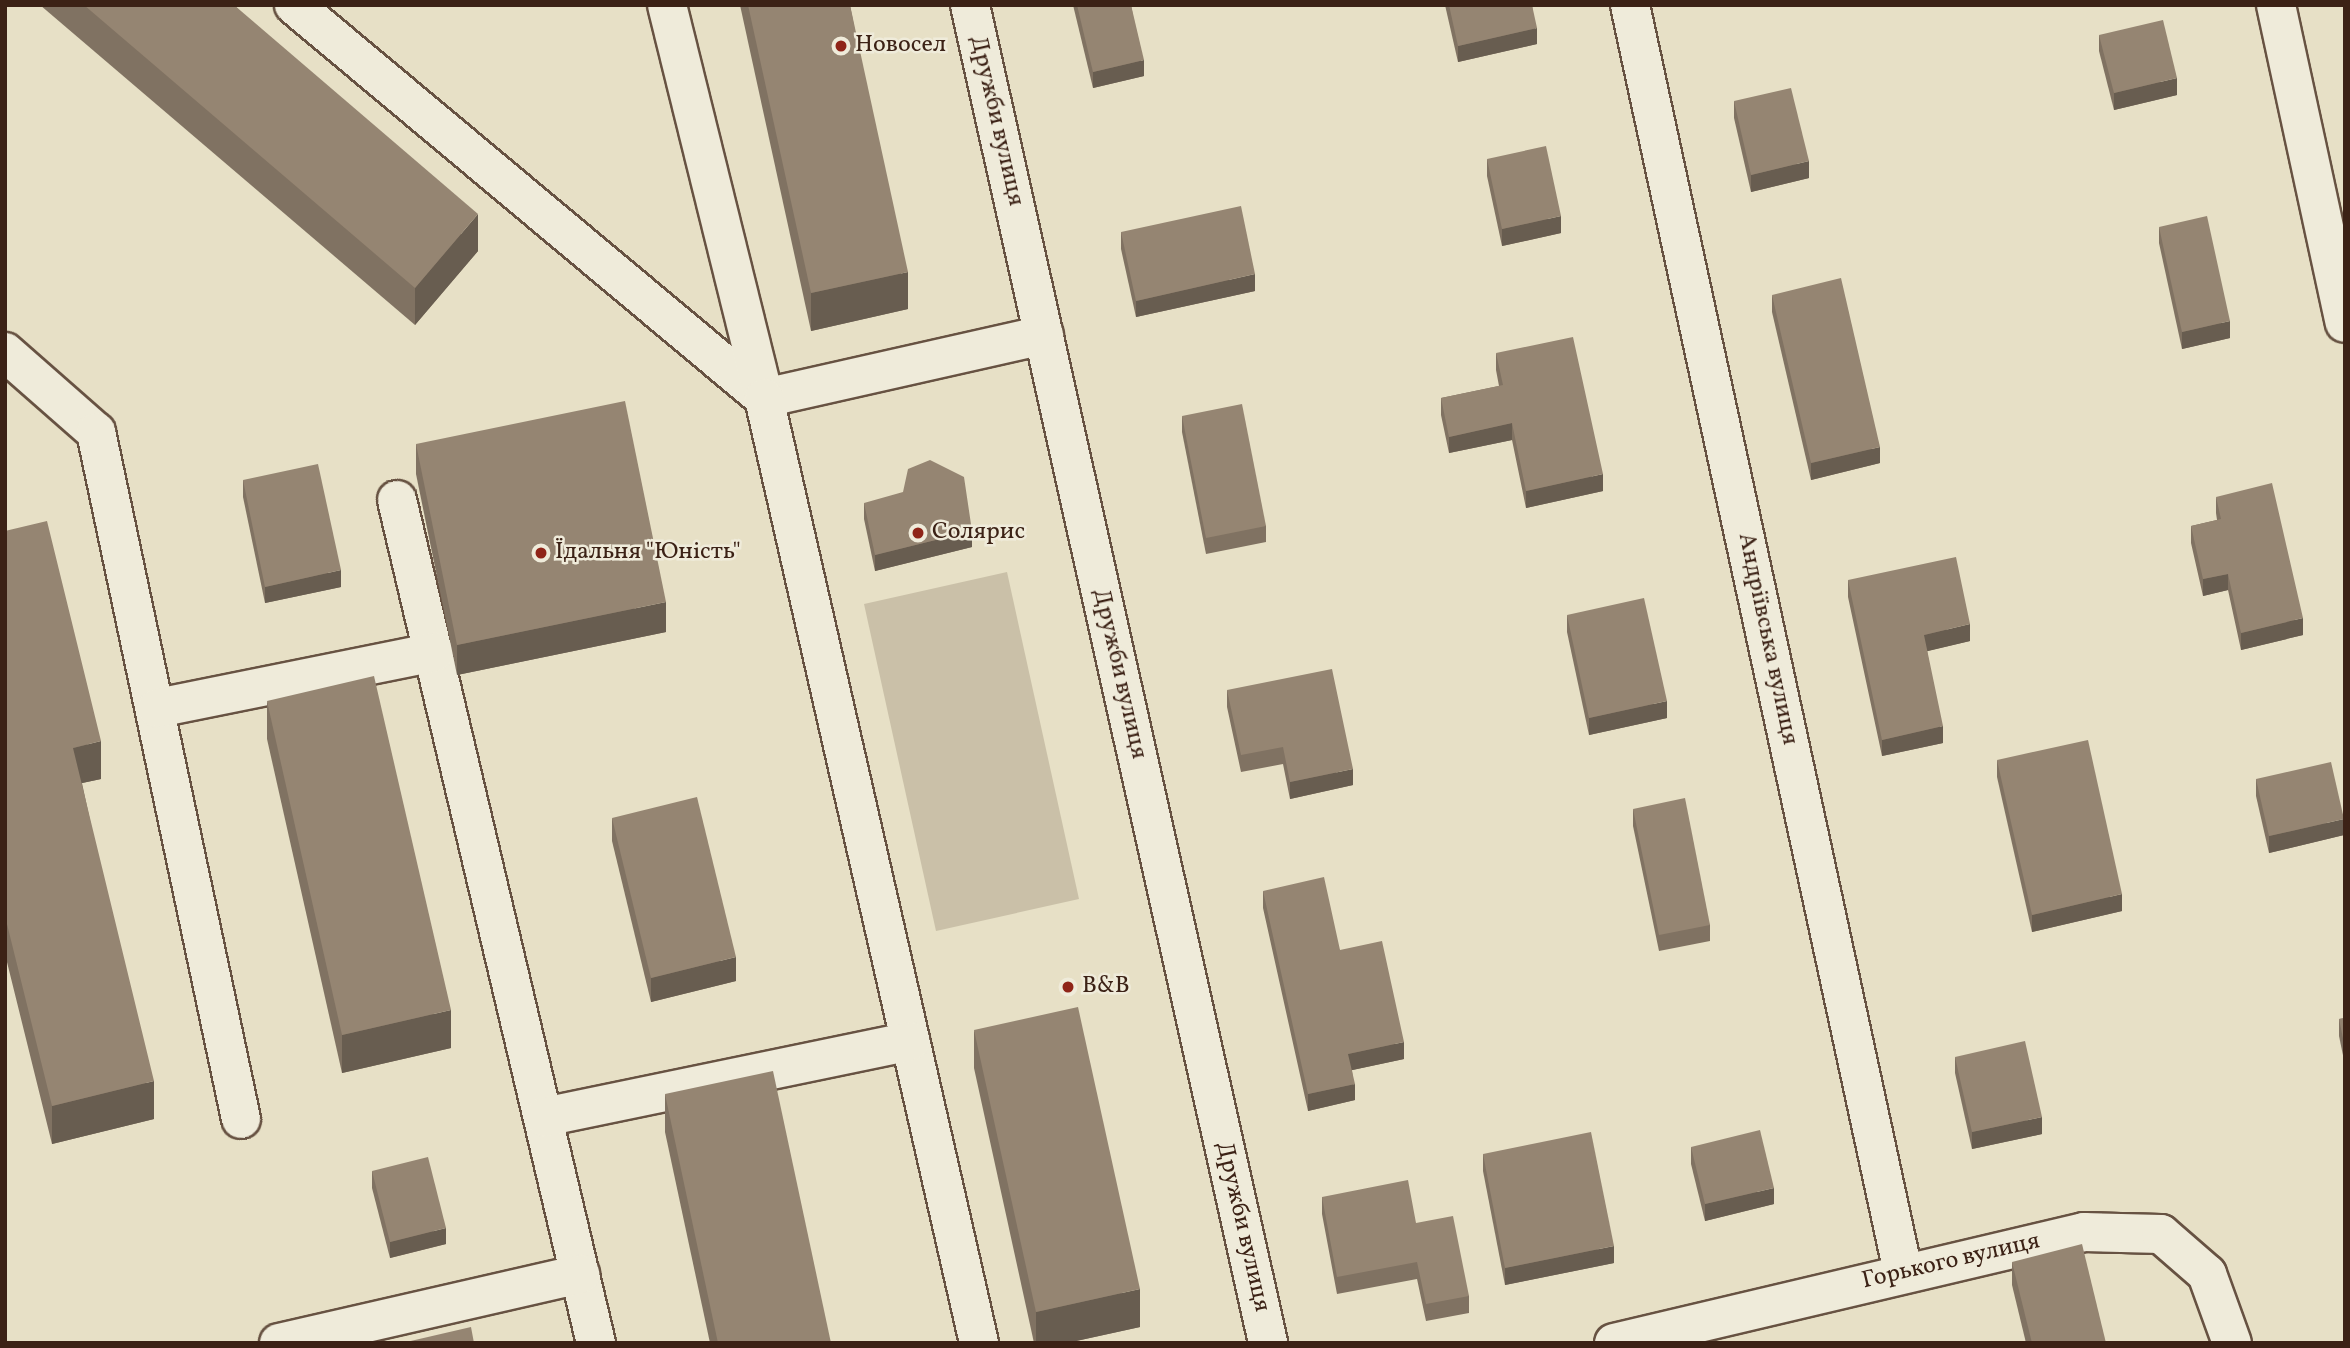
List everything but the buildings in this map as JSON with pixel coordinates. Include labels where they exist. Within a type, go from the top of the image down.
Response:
[{"type":"street","points":[[294,5],[764,398]]},
{"type":"street","points":[[667,5],[764,398],[979,1343]]},
{"type":"street","name":"Дружби вулиця","points":[[970,5],[1268,1343]]},
{"type":"street","name":"Андріївська вулиця","points":[[1630,5],[1903,1272]]},
{"type":"street","points":[[2276,5],[2345,323]]},
{"type":"street","points":[[764,398],[1044,335]]},
{"type":"street","points":[[5,352],[96,432],[157,708],[241,1119]]},
{"type":"street","points":[[397,500],[596,1343]]},
{"type":"street","points":[[157,708],[434,652]]},
{"type":"street","points":[[544,1117],[910,1041]]},
{"type":"street","name":"Горького вулиця","points":[[1614,1343],[1903,1272],[2084,1232],[2161,1234],[2207,1274],[2232,1343]]},
{"type":"street","points":[[279,1343],[580,1274]]},
{"type":"shaded area","points":[[1007,572],[1079,899],[936,931],[864,604]]},
{"type":"place","name":"Новосел","points":[[841,46]]},
{"type":"place","name":"Солярис","points":[[918,533]]},
{"type":"place","name":"Їдальня \"Юність\"","points":[[541,553]]},
{"type":"place","name":"В&В","points":[[1068,987]]}]
